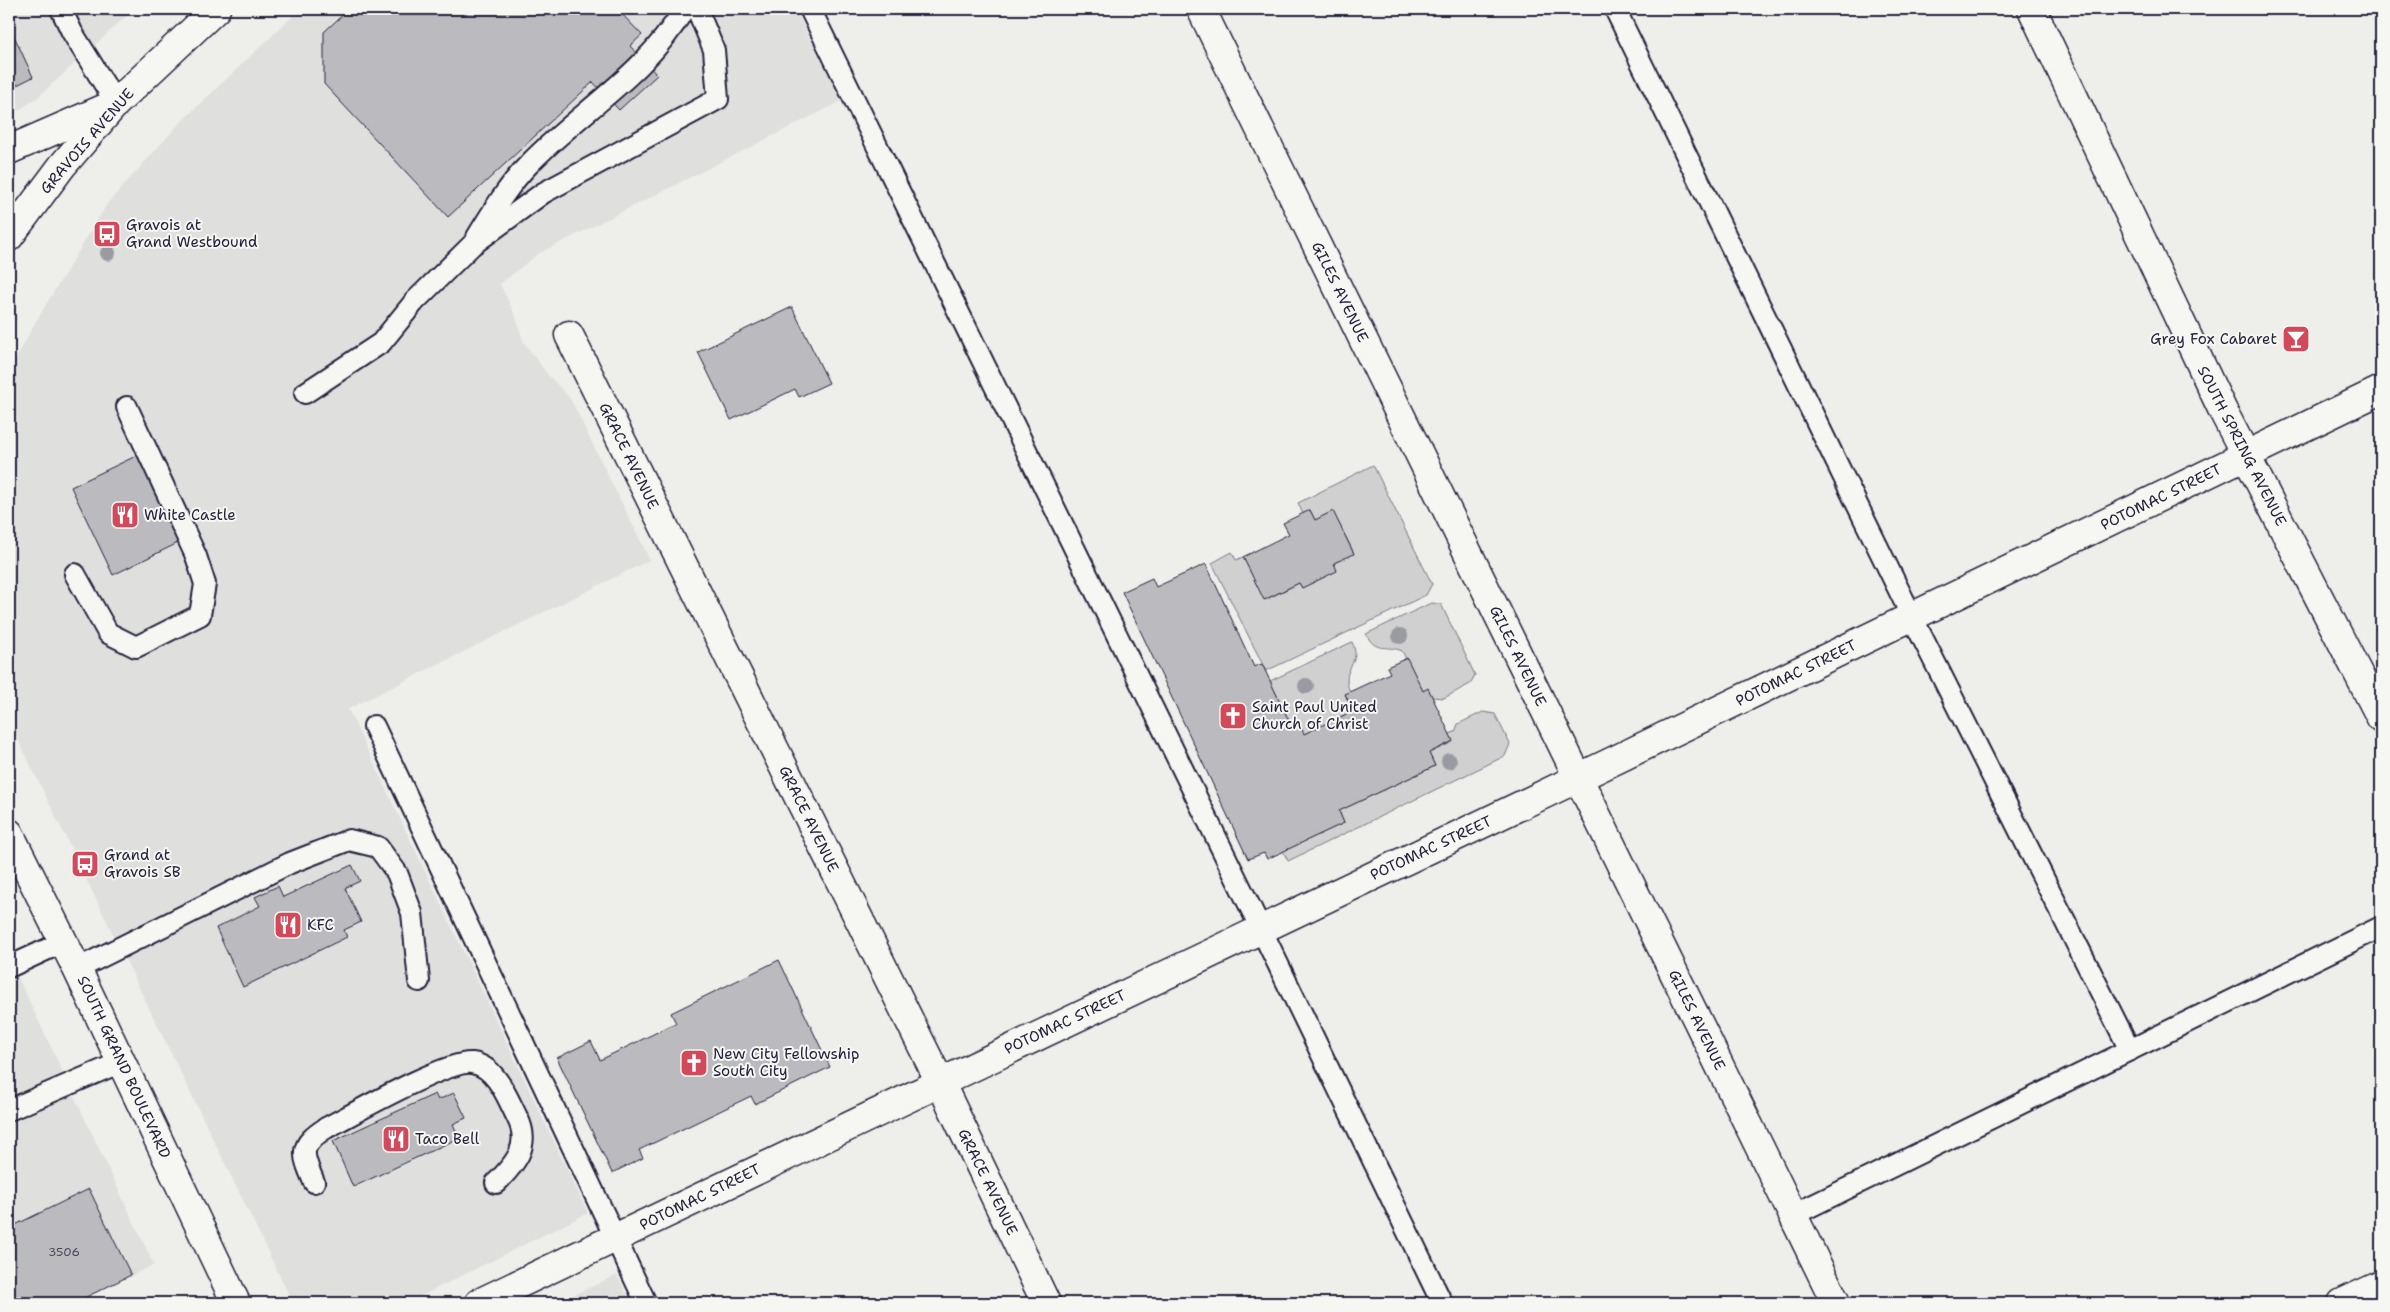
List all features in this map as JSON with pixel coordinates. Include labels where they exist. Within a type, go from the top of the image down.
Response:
[{"type":"street","name":"GRAVOIS AVENUE","points":[[9,237],[62,166],[116,103],[216,9]]},
{"type":"street","name":"GILES AVENUE","points":[[1201,9],[1836,1303]]},
{"type":"street","name":"SOUTH SPRING AVENUE","points":[[2032,9],[2246,457],[2381,718]]},
{"type":"street","points":[[9,150],[116,103]]},
{"type":"street","name":"GRACE AVENUE","points":[[569,336],[940,1082],[1046,1303]]},
{"type":"street","name":"POTOMAC STREET","points":[[479,1303],[1578,778],[2246,457],[2381,390]]},
{"type":"street","name":"SOUTH GRAND BOULEVARD","points":[[9,833],[77,969],[236,1303]]},
{"type":"street","points":[[2342,1303],[2381,1285]]},
{"type":"lane","points":[[61,9],[72,32],[116,103]]},
{"type":"lane","points":[[472,245],[495,207],[530,163],[643,64],[670,33],[684,9]]},
{"type":"lane","points":[[305,392],[381,343],[415,300],[472,245],[543,193],[718,99],[714,50],[697,9]]},
{"type":"lane","points":[[810,9],[1261,928],[1442,1303]]},
{"type":"lane","points":[[1615,9],[1912,617],[2130,1050]]},
{"type":"lane","points":[[75,574],[108,634],[136,647],[200,615],[205,584],[196,556],[127,407]]},
{"type":"lane","points":[[374,726],[646,1303]]},
{"type":"lane","points":[[77,969],[290,863],[349,840],[378,847],[397,874],[412,913],[419,981]]},
{"type":"lane","points":[[1792,1214],[2381,927]]},
{"type":"lane","points":[[9,967],[63,942]]},
{"type":"lane","points":[[10,1112],[121,1062]]},
{"type":"lane","points":[[314,1182],[305,1160],[304,1148],[311,1138],[433,1074],[455,1065],[473,1063],[488,1071],[501,1086],[521,1124],[523,1146],[513,1166],[496,1183]]},
{"type":"shaded area","points":[[9,9],[134,9],[38,97],[9,117]]},
{"type":"shaded area","points":[[300,9],[795,9],[842,101],[538,254],[500,284],[516,317],[523,341],[548,375],[570,398],[650,560],[348,709],[588,1213],[407,1303],[293,1303],[9,721],[9,372],[32,328],[107,204],[179,124]]},
{"type":"shaded area","points":[[1373,465],[1432,584],[1426,595],[1266,671],[1212,563],[1232,552],[1236,560],[1243,557],[1265,600],[1299,583],[1302,588],[1334,563],[1354,553],[1333,512],[1315,520],[1310,510],[1303,514],[1298,503]]},
{"type":"shaded area","points":[[1431,603],[1441,604],[1475,675],[1470,684],[1444,698],[1432,697],[1428,689],[1423,691],[1402,651],[1378,646],[1366,634]]},
{"type":"shaded area","points":[[1352,642],[1355,656],[1347,677],[1350,692],[1345,694],[1353,711],[1304,734],[1298,721],[1291,725],[1270,681]]},
{"type":"shaded area","points":[[1483,712],[1495,714],[1510,744],[1505,756],[1288,861],[1283,851],[1344,823],[1339,811],[1435,766],[1429,753],[1453,742],[1449,734],[1455,732],[1458,724]]},
{"type":"shaded area","points":[[9,958],[154,1265],[74,1303],[9,1303]]},
{"type":"shaded area","points":[[617,1275],[631,1303],[556,1303]]},
{"type":"building","points":[[349,9],[617,9],[642,35],[630,46],[657,75],[619,110],[593,82],[448,217],[324,84],[324,32]]},
{"type":"building","points":[[9,25],[33,77],[9,89]]},
{"type":"building","points":[[792,307],[829,383],[799,397],[795,389],[731,420],[698,352]]},
{"type":"building","name":"White Castle","points":[[138,455],[180,542],[113,575],[71,487]]},
{"type":"building","points":[[1310,510],[1315,520],[1333,511],[1354,554],[1334,563],[1337,571],[1302,588],[1299,583],[1264,600],[1243,557],[1289,534],[1283,523]]},
{"type":"building","name":"Saint Paul United Church of Christ","points":[[1206,564],[1254,667],[1262,664],[1291,725],[1298,721],[1304,734],[1353,711],[1345,694],[1390,673],[1387,667],[1407,658],[1423,691],[1428,688],[1453,741],[1429,753],[1435,766],[1339,811],[1344,823],[1267,859],[1264,853],[1248,859],[1122,592],[1152,578],[1156,587]]},
{"type":"building","name":"KFC","points":[[352,865],[360,881],[345,888],[361,922],[344,930],[347,937],[243,987],[216,928],[260,906],[255,897],[278,886],[283,897]]},
{"type":"building","name":"New City Fellowship South City","points":[[779,960],[830,1067],[755,1104],[751,1096],[639,1150],[643,1158],[612,1173],[557,1058],[591,1041],[600,1060],[676,1023],[671,1013]]},
{"type":"building","name":"Taco Bell","points":[[454,1093],[466,1118],[453,1124],[459,1138],[353,1187],[333,1141],[435,1094],[438,1100]]},
{"type":"building","points":[[89,1189],[131,1275],[74,1303],[69,1303],[66,1298],[55,1303],[9,1303],[9,1228]]},
{"type":"place","name":"Gravois at Grand Westbound","points":[[107,234]]},
{"type":"place","name":"Grey Fox Cabaret","points":[[2296,339]]},
{"type":"place","name":"White Castle","points":[[125,515]]},
{"type":"place","name":"Saint Paul United Church of Christ","points":[[1233,716]]},
{"type":"place","name":"Grand at Gravois SB","points":[[85,864]]},
{"type":"place","name":"KFC","points":[[288,925]]},
{"type":"place","name":"New City Fellowship South City","points":[[694,1063]]},
{"type":"place","name":"Taco Bell","points":[[396,1139]]}]
